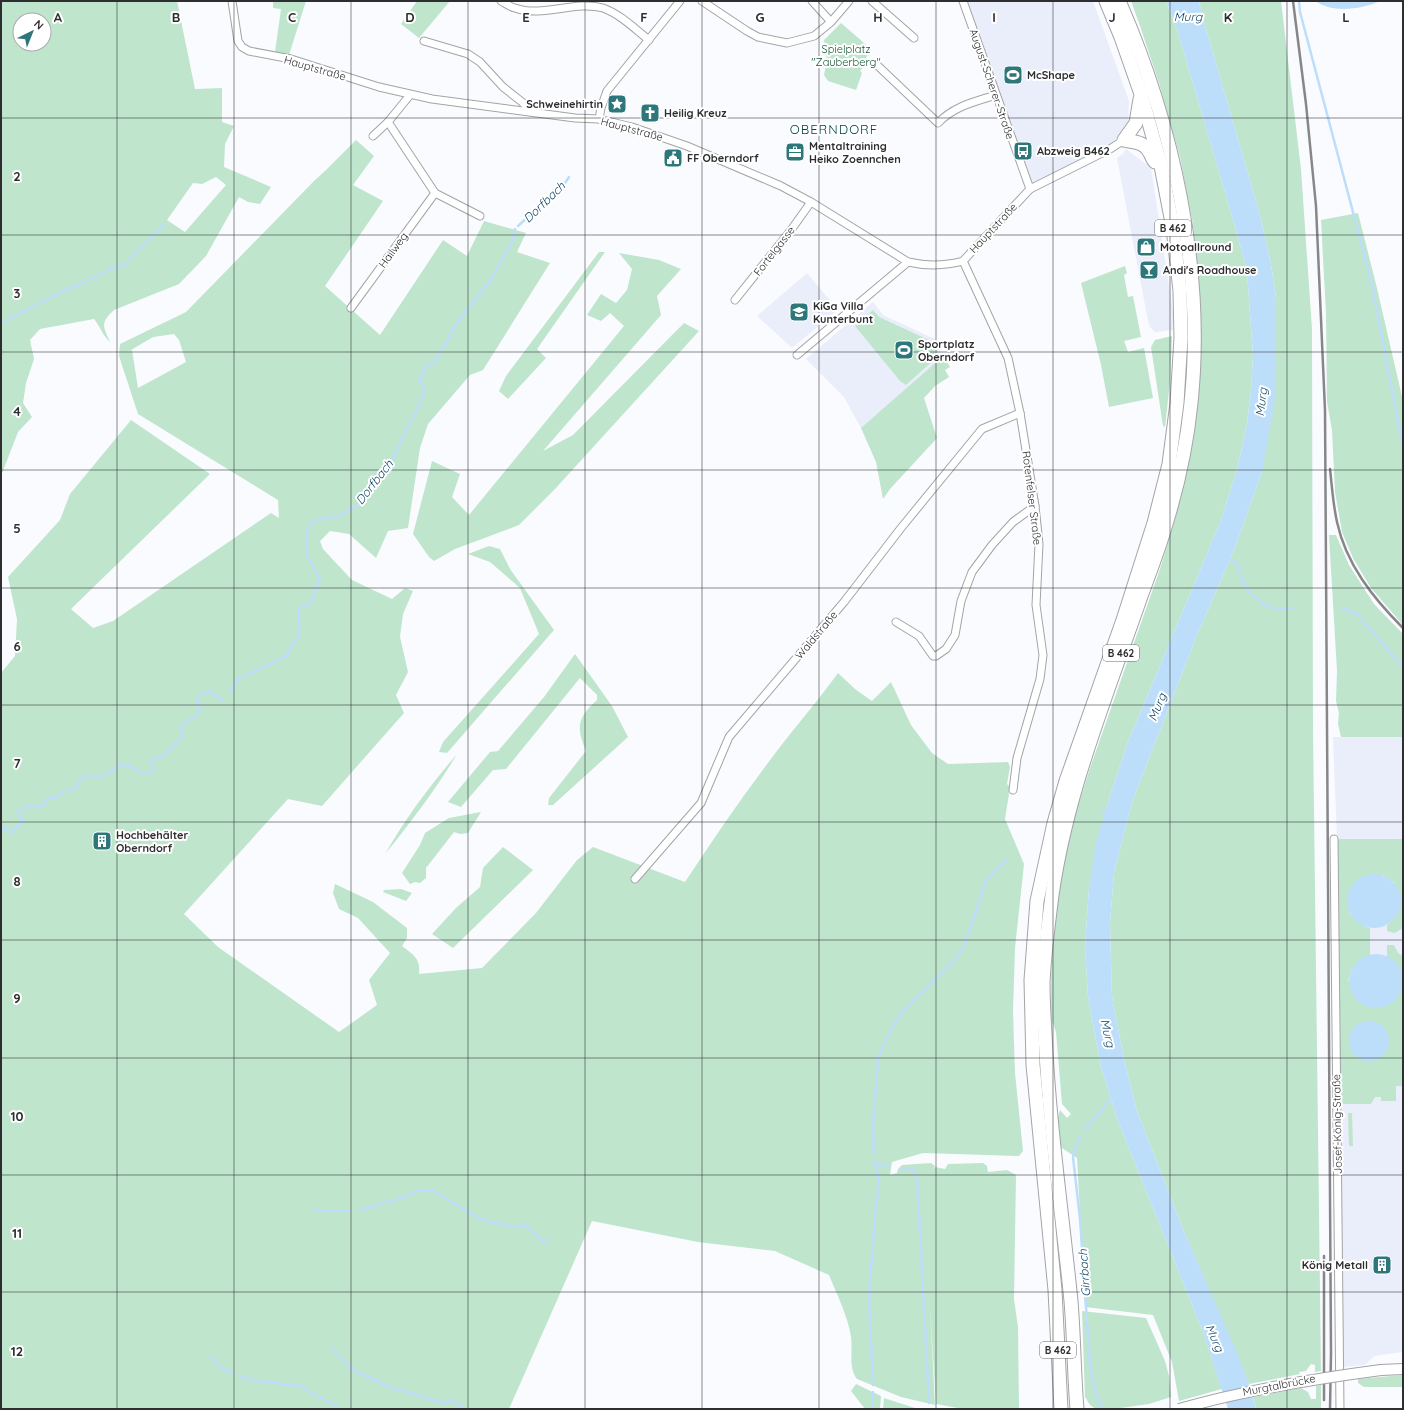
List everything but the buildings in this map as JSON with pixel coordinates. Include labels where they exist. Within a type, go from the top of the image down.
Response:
[{"type":"highway","name":"B 462","points":[[1061,1409],[1055,1290],[1032,1065],[1031,972],[1037,901],[1054,823],[1066,781],[1123,620],[1154,523],[1169,464],[1177,403],[1181,338],[1180,291],[1173,228],[1161,166],[1141,94],[1121,37],[1106,1]]},
{"type":"highway","name":"B 462","points":[[1077,1409],[1071,1302],[1047,1075],[1043,982],[1050,908],[1067,818],[1098,718],[1166,524],[1181,464],[1191,404],[1194,339],[1191,277],[1184,218],[1173,161],[1154,92],[1131,27],[1119,1]]},
{"type":"highway","points":[[1141,94],[1136,123],[1124,140],[1138,142],[1144,145],[1150,151],[1153,161],[1161,166]]},
{"type":"street","name":"Hauptstraße","points":[[232,1],[238,41],[242,47],[249,51],[291,60],[410,95],[575,118],[599,119],[632,127],[687,146],[781,186],[811,202],[908,262],[920,265],[952,264],[963,261],[1030,189],[1110,149],[1124,140]]},
{"type":"street","points":[[502,1],[515,8],[531,11],[586,5],[603,8],[617,15],[648,40]]},
{"type":"street","points":[[599,119],[607,91],[680,1]]},
{"type":"street","points":[[702,1],[758,37],[788,43],[814,36],[831,22],[849,1]]},
{"type":"street","points":[[812,1],[831,22]]},
{"type":"street","points":[[872,1],[914,38]]},
{"type":"street","name":"August-Scherer-Straße","points":[[963,1],[1030,189]]},
{"type":"street","points":[[424,41],[468,54],[480,62],[503,87],[522,102],[531,112]]},
{"type":"street","points":[[877,65],[938,123],[954,109],[996,95]]},
{"type":"street","points":[[373,136],[388,122],[410,95]]},
{"type":"street","points":[[388,122],[435,193],[480,216]]},
{"type":"street","name":"Hailweg","points":[[351,308],[435,193]]},
{"type":"street","name":"Fortelgasse","points":[[735,300],[791,230],[811,202]]},
{"type":"street","name":"Rotenfelser Straße","points":[[963,261],[1008,358],[1020,413],[1036,506],[1039,544],[1036,605],[1043,655],[1040,679],[1017,758],[1013,790]]},
{"type":"street","points":[[797,355],[908,262]]},
{"type":"street","name":"Waldstraße","points":[[635,879],[701,802],[729,737],[844,602],[900,528],[982,429],[1020,413]]},
{"type":"street","points":[[896,622],[919,636],[933,656],[936,656],[946,649],[955,635],[961,601],[972,572],[1013,522],[1036,506]]},
{"type":"street","name":"Josef-König-Straße","points":[[1334,839],[1340,1409]]},
{"type":"street","name":"Murgtalbrücke","points":[[1179,1409],[1216,1398],[1266,1387],[1381,1370],[1403,1369]]},
{"type":"shaded area","points":[[958,1],[1093,1],[1129,101],[1128,128],[1103,151],[1026,187]]},
{"type":"shaded area","points":[[1126,149],[1151,168],[1173,312],[1173,330],[1155,332],[1149,326],[1117,158],[1123,154]]},
{"type":"shaded area","name":"KiGa Villa Kunterbunt","points":[[807,273],[838,310],[792,348],[757,316]]},
{"type":"shaded area","points":[[873,302],[883,315],[937,340],[937,345],[943,356],[861,428],[844,397],[806,359]]},
{"type":"shaded area","points":[[1333,737],[1403,737],[1403,1352],[1374,1356],[1365,1365],[1342,1367],[1337,839]]},
{"type":"green space","points":[[1,1],[177,1],[195,89],[222,88],[222,122],[234,126],[225,144],[224,167],[271,187],[260,204],[248,202],[239,197],[206,256],[179,284],[114,310],[106,318],[104,325],[110,342],[105,337],[94,319],[40,329],[30,340],[34,359],[26,383],[23,403],[32,417],[18,432],[1,476]],"holes":[[[216,177],[226,185],[185,232],[167,220],[193,183],[202,184]]]},
{"type":"green space","points":[[273,1],[306,1],[289,55],[275,52],[281,9],[273,8]]},
{"type":"green space","points":[[417,1],[450,1],[419,38],[401,24]]},
{"type":"green space","points":[[1131,1],[1166,1],[1177,29],[1247,271],[1253,356],[1247,424],[1237,470],[1221,520],[1128,742],[1107,805],[1089,888],[1085,946],[1088,997],[1101,1067],[1118,1121],[1203,1332],[1222,1389],[1179,1401],[1172,1362],[1153,1315],[1085,1307],[1077,1158],[1059,1146],[1057,1120],[1060,1110],[1067,1118],[1071,1114],[1062,1104],[1056,1032],[1050,1016],[1055,918],[1065,857],[1076,813],[1090,768],[1160,569],[1174,523],[1187,471],[1195,428],[1200,339],[1200,309],[1193,224],[1180,157],[1159,83]]},
{"type":"green space","points":[[1199,1],[1281,1],[1301,169],[1312,329],[1313,729],[1321,1371],[1315,1372],[1315,1365],[1311,1364],[1306,1371],[1299,1372],[1300,1374],[1249,1384],[1183,1229],[1137,1111],[1124,1059],[1112,997],[1110,924],[1114,873],[1132,802],[1197,635],[1234,550],[1262,472],[1276,298],[1271,264],[1260,215]]},
{"type":"green space","name":"Spielplatz \"Zauberberg\"","points":[[841,23],[871,49],[866,58],[869,61],[860,71],[862,73],[856,90],[828,81],[824,75],[827,60],[824,40]]},
{"type":"green space","points":[[356,140],[374,156],[353,185],[383,201],[325,286],[380,335],[443,240],[467,256],[484,221],[526,233],[517,252],[550,263],[483,370],[470,375],[428,424],[420,448],[408,528],[388,531],[376,558],[349,534],[330,531],[320,541],[323,549],[352,580],[392,599],[405,588],[413,591],[403,614],[400,637],[408,672],[396,695],[404,713],[322,806],[288,799],[184,914],[218,947],[339,1032],[377,1005],[369,980],[390,953],[358,918],[339,909],[333,893],[335,884],[373,902],[407,928],[407,938],[402,946],[417,960],[419,964],[419,974],[482,968],[536,913],[577,860],[593,847],[685,882],[755,781],[838,673],[855,689],[872,701],[891,682],[911,725],[932,753],[948,764],[1008,762],[1010,767],[1007,784],[1010,787],[1005,819],[1024,864],[1015,948],[1013,1011],[1015,1073],[1023,1151],[1019,1156],[923,1153],[892,1162],[890,1175],[897,1173],[898,1169],[902,1165],[931,1163],[935,1166],[933,1169],[935,1167],[945,1169],[948,1164],[983,1163],[987,1166],[988,1172],[1007,1170],[1016,1175],[1014,1299],[1018,1327],[1019,1409],[963,1409],[936,1404],[930,1308],[935,1405],[901,1397],[857,1379],[854,1375],[851,1359],[850,1329],[829,1275],[775,1251],[698,1242],[592,1221],[509,1409],[1,1409],[1,673],[15,656],[17,619],[8,577],[60,520],[70,494],[131,420],[210,474],[71,609],[93,628],[113,621],[271,513],[279,518],[278,500],[138,414],[119,356],[120,344],[186,312]],"holes":[[[174,334],[179,340],[186,362],[138,388],[132,350],[126,353],[153,337]]]},
{"type":"green space","points":[[1358,213],[1403,401],[1403,625],[1371,588],[1353,558],[1342,532],[1335,492],[1332,430],[1327,402],[1326,314],[1321,220]]},
{"type":"green space","points":[[599,252],[605,252],[537,349],[546,358],[508,399],[499,391],[506,376]]},
{"type":"green space","points":[[619,253],[659,260],[681,269],[657,296],[661,315],[543,451],[573,435],[684,323],[699,331],[555,489],[519,525],[455,549],[434,561],[429,557],[413,534],[432,461],[460,474],[452,497],[469,515],[624,326],[610,313],[601,321],[587,315],[601,294],[616,303],[627,290],[632,269]]},
{"type":"green space","points":[[1125,266],[1127,273],[1124,275],[1128,297],[1133,296],[1141,337],[1124,341],[1128,352],[1144,348],[1153,398],[1109,407],[1101,365],[1081,283]]},
{"type":"green space","name":"Sportplatz Oberndorf","points":[[873,310],[879,317],[933,342],[936,358],[906,385],[900,381],[855,326]]},
{"type":"green space","points":[[1172,336],[1170,382],[1165,427],[1163,426],[1151,347],[1155,340]]},
{"type":"green space","points":[[943,356],[950,367],[945,370],[949,377],[935,386],[924,398],[937,438],[890,489],[883,499],[876,462],[861,428]]},
{"type":"green space","points":[[1329,535],[1336,535],[1349,565],[1374,604],[1403,634],[1403,737],[1341,737],[1338,724],[1339,713],[1336,701],[1337,671]]},
{"type":"green space","points":[[489,546],[500,549],[510,569],[554,630],[447,753],[439,752],[443,742],[539,634],[520,588],[490,562],[468,554]]},
{"type":"green space","points":[[575,654],[612,706],[628,737],[553,805],[548,805],[549,798],[586,751],[581,735],[580,723],[585,712],[597,700],[597,695],[580,678],[506,769],[493,770],[461,807],[448,802],[490,752],[498,751],[544,697]]},
{"type":"green space","points":[[457,754],[423,805],[385,854],[419,802]]},
{"type":"green space","points":[[481,812],[468,833],[460,834],[454,832],[426,868],[426,878],[420,883],[415,882],[410,884],[402,873],[420,845],[425,833],[449,818]]},
{"type":"green space","points":[[1337,839],[1403,839],[1403,928],[1395,933],[1387,931],[1387,925],[1392,921],[1395,883],[1383,875],[1347,900],[1350,914],[1366,927],[1370,928],[1370,955],[1352,968],[1348,981],[1389,958],[1387,957],[1387,945],[1394,945],[1398,953],[1403,956],[1403,1086],[1396,1086],[1396,1101],[1381,1101],[1381,1097],[1375,1097],[1371,1104],[1340,1104]]},
{"type":"green space","points":[[503,847],[533,870],[453,948],[432,934],[456,908],[480,887],[483,868]]},
{"type":"green space","points":[[401,889],[412,893],[406,901],[383,892],[384,890]]},
{"type":"green space","points":[[1348,1113],[1352,1113],[1353,1146],[1349,1146]]},
{"type":"green space","points":[[1082,1311],[1146,1318],[1165,1361],[1169,1376],[1171,1397],[1149,1404],[1113,1409],[1096,1409],[1090,1405],[1085,1397]]},
{"type":"green space","points":[[1403,1375],[1403,1409],[1402,1387],[1364,1387],[1358,1383],[1358,1379]]},
{"type":"green space","points":[[856,1384],[881,1396],[880,1409],[865,1409],[851,1391]]},
{"type":"green space","points":[[1321,1385],[1321,1409],[1256,1409],[1253,1397],[1301,1388],[1308,1392],[1311,1399],[1316,1399],[1316,1386]]},
{"type":"green space","points":[[884,1398],[918,1409],[883,1409]]},
{"type":"water","name":"Murg","points":[[1166,1],[1199,1],[1260,215],[1271,264],[1276,298],[1276,393],[1262,472],[1234,550],[1197,635],[1132,802],[1114,873],[1110,924],[1112,997],[1124,1059],[1137,1111],[1183,1229],[1238,1355],[1249,1384],[1256,1409],[1228,1409],[1203,1332],[1118,1121],[1101,1067],[1088,997],[1085,946],[1089,888],[1096,843],[1128,742],[1221,520],[1237,470],[1247,424],[1251,390],[1253,356],[1247,271],[1177,29]]},
{"type":"water","points":[[1315,1],[1381,1],[1356,8],[1339,9],[1331,8]]},
{"type":"water","points":[[1374,874],[1384,876],[1393,882],[1399,891],[1401,901],[1399,911],[1393,920],[1384,926],[1374,928],[1364,926],[1355,920],[1349,911],[1347,901],[1349,891],[1355,882],[1364,876]]},
{"type":"water","points":[[1371,954],[1381,954],[1395,962],[1401,971],[1403,981],[1401,991],[1395,1000],[1381,1008],[1371,1008],[1361,1003],[1354,996],[1349,986],[1349,976],[1354,966],[1361,959]]},
{"type":"water","points":[[1373,1021],[1380,1024],[1386,1030],[1389,1041],[1388,1049],[1380,1058],[1373,1061],[1365,1061],[1358,1058],[1350,1049],[1349,1037],[1352,1030],[1361,1022]]},
{"type":"waterway","points":[[1299,1],[1300,12],[1371,280],[1403,448]]},
{"type":"waterway","name":"Dorfbach","points":[[518,226],[545,201],[561,189],[569,177]]},
{"type":"waterway","points":[[1,323],[59,293],[113,268],[123,266],[165,224]]},
{"type":"waterway","name":"Dorfbach","points":[[230,692],[239,677],[245,676],[286,656],[299,635],[299,608],[310,604],[320,580],[307,555],[306,535],[312,521],[339,516],[357,506],[394,457],[418,408],[425,388],[419,380],[427,365],[431,365],[435,362],[446,344],[452,330],[490,281],[513,240],[515,229]]},
{"type":"waterway","points":[[1228,557],[1238,565],[1239,572],[1245,586],[1261,602],[1274,608],[1293,608]]},
{"type":"waterway","points":[[1342,608],[1357,614],[1403,667]]},
{"type":"waterway","name":"Dorfbach","points":[[1,832],[5,827],[11,833],[24,820],[20,817],[18,811],[30,806],[42,806],[48,798],[58,797],[64,790],[72,791],[84,777],[101,777],[122,764],[132,767],[140,773],[151,772],[154,769],[151,762],[155,758],[162,757],[183,736],[180,726],[197,715],[200,709],[197,700],[201,695],[204,692],[210,691],[214,695],[217,695],[220,701],[222,700]]},
{"type":"waterway","points":[[1100,811],[1108,809]]},
{"type":"waterway","points":[[874,1154],[873,1126],[878,1058],[889,1033],[901,1013],[949,966],[964,947],[986,881],[1006,860]]},
{"type":"waterway","name":"Girrbach","points":[[1085,1130],[1113,1096]]},
{"type":"waterway","name":"Girrbach","points":[[1080,1137],[1073,1157],[1080,1219],[1090,1366],[1097,1398],[1104,1409]]},
{"type":"waterway","points":[[873,1385],[869,1299],[875,1213],[879,1183],[875,1161]]},
{"type":"waterway","points":[[875,1163],[888,1166]]},
{"type":"waterway","points":[[901,1169],[912,1168],[917,1176],[929,1403]]},
{"type":"waterway","points":[[360,1210],[395,1200],[421,1190],[432,1190],[486,1221],[515,1227],[527,1225],[544,1243],[549,1239]]},
{"type":"waterway","points":[[315,1210],[348,1211]]},
{"type":"waterway","points":[[330,1346],[353,1370],[390,1387],[443,1403],[453,1400],[465,1409]]},
{"type":"waterway","points":[[211,1356],[220,1368],[232,1373]]},
{"type":"waterway","points":[[240,1377],[264,1382],[302,1386],[313,1394],[335,1405],[337,1409]]},
{"type":"waterway","points":[[872,1409],[873,1392]]},
{"type":"railway","points":[[1293,1],[1306,104],[1316,206],[1325,410],[1331,1353],[1330,1409]]},
{"type":"railway","points":[[1330,469],[1337,522],[1347,552],[1362,580],[1381,605],[1403,628]]},
{"type":"railway","points":[[1324,1256],[1324,1400]]},
{"type":"place","name":"McShape","points":[[1013,75]]},
{"type":"place","name":"Schweinehirtin","points":[[617,104]]},
{"type":"place","name":"Heilig Kreuz","points":[[650,113]]},
{"type":"place","name":"Abzweig B462","points":[[1023,151]]},
{"type":"place","name":"Mentaltraining Heiko Zoennchen","points":[[795,152]]},
{"type":"place","name":"FF Oberndorf","points":[[673,158]]},
{"type":"place","name":"Motoallround","points":[[1146,247]]},
{"type":"place","name":"Andi's Roadhouse","points":[[1149,270]]},
{"type":"place","name":"KiGa Villa Kunterbunt","points":[[799,312]]},
{"type":"place","name":"Sportplatz Oberndorf","points":[[904,350]]},
{"type":"place","name":"Hochbehälter Oberndorf","points":[[102,841]]},
{"type":"place","name":"König Metall","points":[[1382,1265]]},
{"type":"district","name":"OBERNDORF","points":[[834,129]]}]
